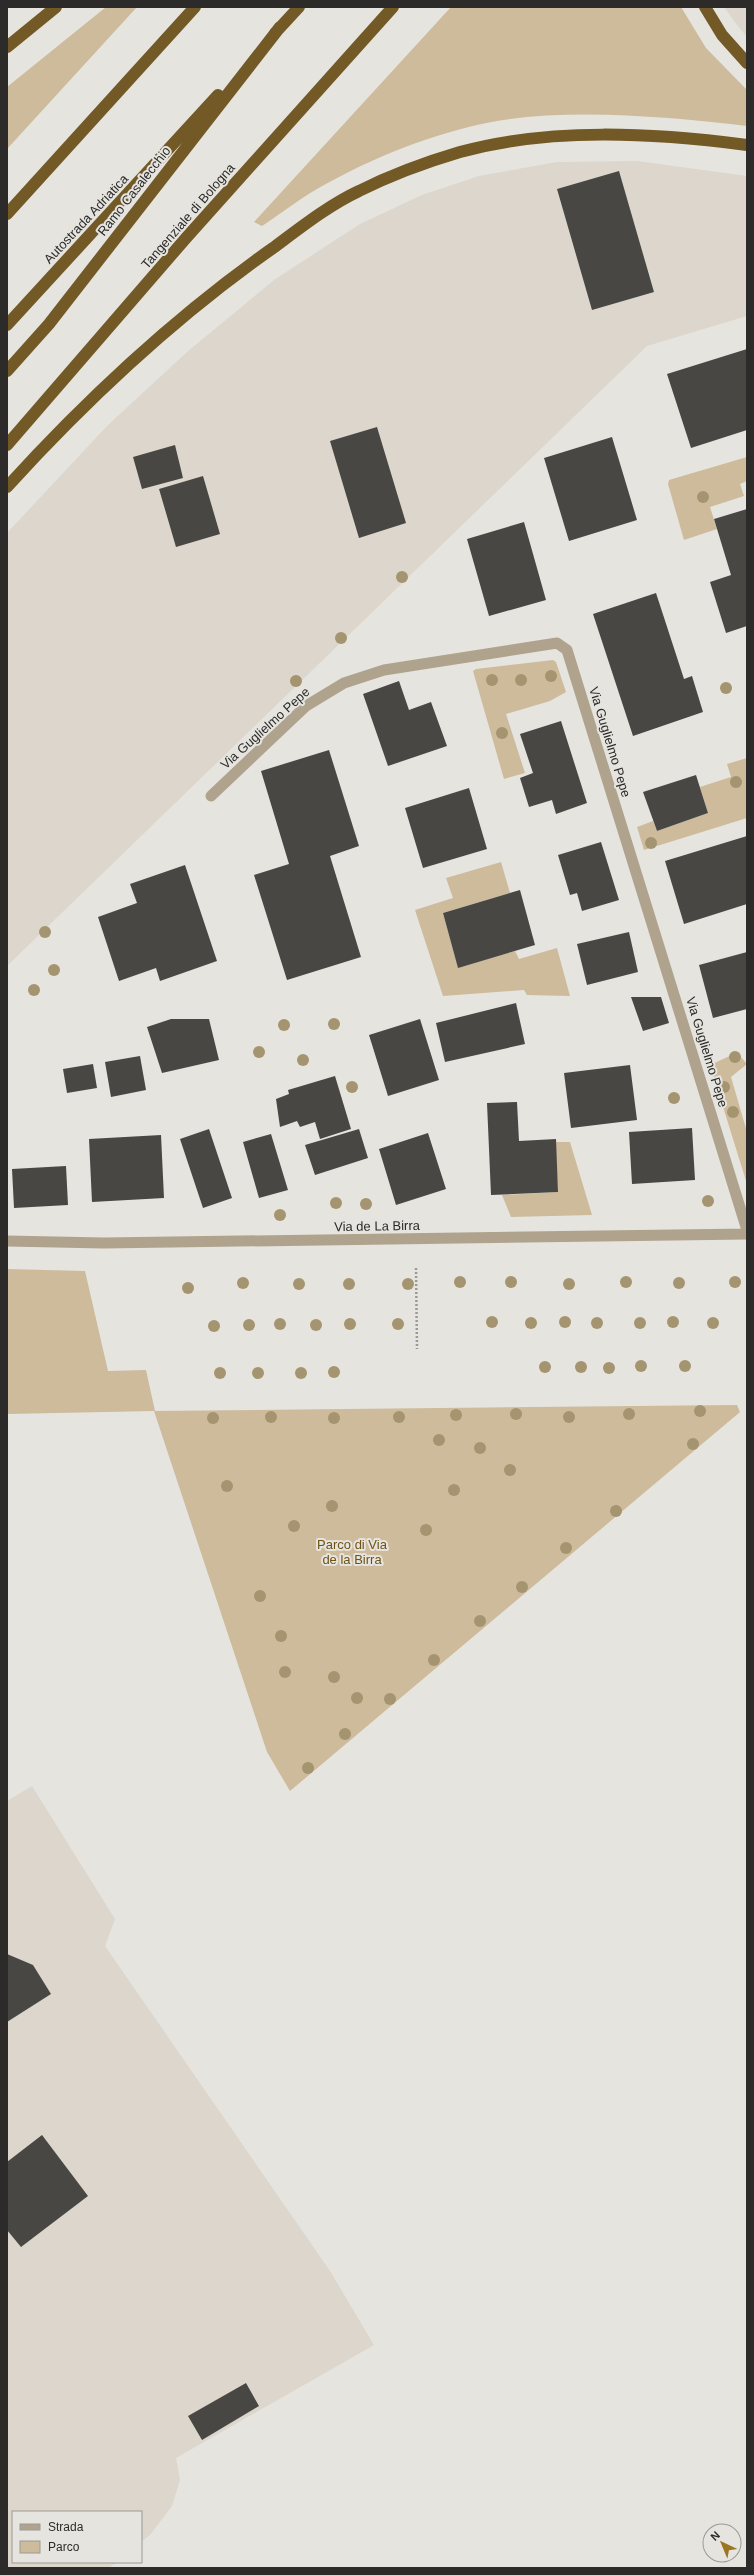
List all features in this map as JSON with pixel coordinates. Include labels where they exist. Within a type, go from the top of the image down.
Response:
[{"type":"highway","points":[[7,47],[56,7]]},
{"type":"highway","points":[[7,214],[195,7]]},
{"type":"highway","name":"Autostrada Adriatica","points":[[7,325],[299,7]]},
{"type":"highway","name":"Tangenziale di Bologna","points":[[7,445],[186,238],[393,7]]},
{"type":"highway","points":[[705,7],[722,35],[747,63]]},
{"type":"highway","name":"Ramo Casalecchio","points":[[7,370],[49,324],[280,27]]},
{"type":"highway","points":[[7,487],[96,394],[172,325],[241,270],[304,225],[357,191],[412,169],[461,152],[560,135],[628,136],[747,145]]},
{"type":"street","name":"Via Guglielmo Pepe","points":[[211,796],[306,706],[344,682],[384,670],[557,643],[566,650],[747,1230]]},
{"type":"street","name":"Via de La Birra","points":[[7,1241],[120,1243],[747,1234]]},
{"type":"path","points":[[416,1268],[417,1349]]},
{"type":"shaded area","points":[[724,7],[747,7],[747,37],[737,25]]},
{"type":"shaded area","points":[[637,161],[747,176],[747,316],[647,346],[7,966],[7,533],[107,426],[187,352],[274,280],[360,224],[422,195],[479,176],[557,162]]},
{"type":"shaded area","points":[[32,1786],[115,1919],[105,1946],[330,2271],[374,2345],[176,2458],[180,2480],[172,2506],[150,2535],[142,2541],[142,2511],[12,2511],[12,2563],[116,2563],[108,2568],[7,2568],[7,1801]]},
{"type":"green space","points":[[106,7],[137,7],[7,149],[7,87]]},
{"type":"green space","points":[[451,7],[681,7],[706,48],[747,90],[747,126],[654,117],[590,114],[527,117],[497,121],[427,139],[381,157],[317,189],[262,226],[254,222]]},
{"type":"green space","points":[[747,457],[747,481],[740,484],[744,496],[710,507],[717,529],[684,540],[668,484],[669,480]]},
{"type":"green space","points":[[553,660],[556,662],[566,692],[550,701],[506,714],[525,773],[504,779],[473,671],[476,669]]},
{"type":"green space","points":[[747,758],[747,818],[644,850],[637,827],[653,821],[657,831],[708,813],[700,787],[731,777],[727,764]]},
{"type":"green space","points":[[501,862],[510,893],[443,913],[458,967],[515,951],[519,959],[557,948],[570,996],[527,995],[524,990],[443,996],[415,910],[453,898],[446,878]]},
{"type":"green space","points":[[734,1054],[740,1056],[747,1064],[731,1077],[747,1132],[747,1184],[710,1065]]},
{"type":"green space","points":[[555,1142],[570,1142],[592,1215],[511,1217],[502,1195],[558,1192]]},
{"type":"green space","name":"Parco di Via de la Birra","points":[[7,1269],[85,1271],[108,1371],[146,1370],[155,1411],[737,1405],[740,1412],[290,1791],[267,1752],[154,1411],[7,1414]]},
{"type":"building","points":[[619,171],[654,292],[592,310],[557,189]]},
{"type":"building","points":[[747,349],[747,430],[691,448],[667,374]]},
{"type":"building","points":[[377,427],[406,523],[359,538],[330,441]]},
{"type":"building","points":[[612,437],[637,520],[569,541],[544,458]]},
{"type":"building","points":[[175,445],[183,478],[142,489],[133,457]]},
{"type":"building","points":[[203,476],[220,534],[176,547],[159,489]]},
{"type":"building","points":[[747,509],[747,626],[726,633],[710,582],[731,575],[714,519]]},
{"type":"building","points":[[524,522],[546,600],[489,616],[467,539]]},
{"type":"building","points":[[656,593],[684,679],[692,676],[703,712],[633,736],[593,614]]},
{"type":"building","points":[[399,681],[409,710],[431,702],[447,746],[388,766],[363,694]]},
{"type":"building","points":[[561,721],[587,803],[556,814],[552,800],[529,807],[520,778],[533,773],[520,734]]},
{"type":"building","points":[[329,750],[359,846],[330,856],[361,957],[287,980],[254,875],[289,864],[261,771]]},
{"type":"building","points":[[696,775],[708,813],[657,831],[643,792]]},
{"type":"building","points":[[469,788],[487,849],[423,868],[405,808]]},
{"type":"building","points":[[747,836],[747,904],[684,924],[665,861]]},
{"type":"building","points":[[601,842],[619,900],[582,911],[577,893],[570,895],[558,855]]},
{"type":"building","points":[[185,865],[217,961],[160,981],[156,968],[119,981],[98,917],[137,903],[130,884]]},
{"type":"building","points":[[520,890],[535,945],[458,968],[443,913]]},
{"type":"building","points":[[629,932],[638,972],[587,985],[577,944]]},
{"type":"building","points":[[747,952],[747,1009],[713,1018],[699,965]]},
{"type":"building","points":[[631,997],[661,997],[669,1023],[643,1031]]},
{"type":"building","points":[[516,1003],[525,1044],[445,1062],[436,1023]]},
{"type":"building","points":[[171,1019],[209,1019],[219,1060],[162,1073],[147,1027]]},
{"type":"building","points":[[420,1019],[439,1080],[388,1096],[369,1035]]},
{"type":"building","points":[[140,1056],[146,1090],[111,1097],[105,1062]]},
{"type":"building","points":[[93,1064],[97,1088],[67,1093],[63,1069]]},
{"type":"building","points":[[630,1065],[637,1120],[571,1128],[564,1073]]},
{"type":"building","points":[[335,1076],[351,1129],[320,1139],[315,1122],[300,1127],[297,1121],[280,1127],[276,1099],[289,1094],[288,1090]]},
{"type":"building","points":[[517,1102],[519,1141],[556,1139],[558,1192],[491,1195],[487,1103]]},
{"type":"building","points":[[692,1128],[695,1180],[632,1184],[629,1132]]},
{"type":"building","points":[[209,1129],[232,1198],[203,1208],[180,1139]]},
{"type":"building","points":[[359,1129],[368,1158],[315,1175],[305,1145]]},
{"type":"building","points":[[428,1133],[446,1189],[396,1205],[379,1149]]},
{"type":"building","points":[[271,1134],[288,1190],[259,1198],[243,1142]]},
{"type":"building","points":[[161,1135],[164,1198],[92,1202],[89,1139]]},
{"type":"building","points":[[66,1166],[68,1205],[14,1208],[12,1169]]},
{"type":"building","points":[[7,1954],[33,1965],[51,1994],[7,2022]]},
{"type":"building","points":[[42,2135],[88,2196],[21,2247],[7,2230],[7,2162]]},
{"type":"building","points":[[246,2383],[259,2406],[202,2440],[188,2416]]}]
